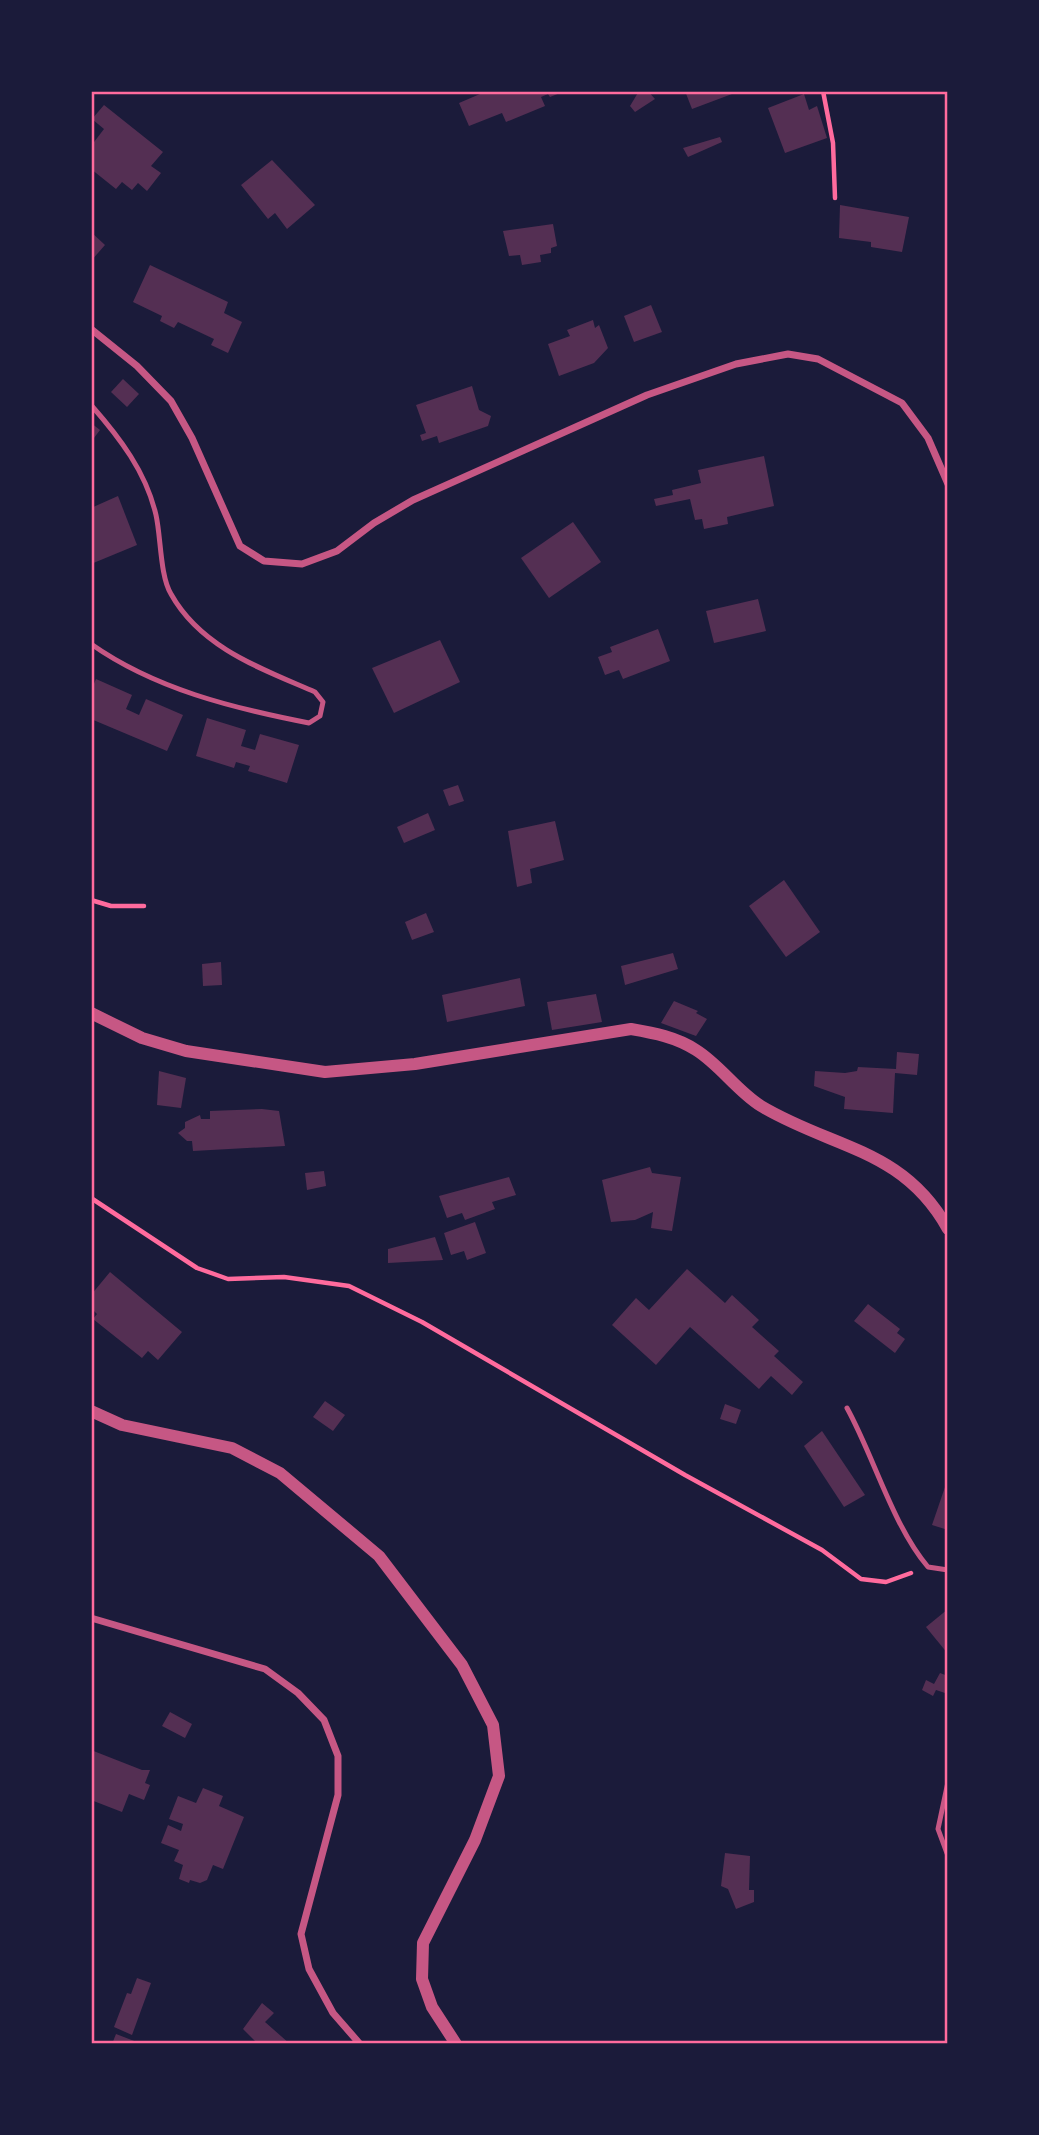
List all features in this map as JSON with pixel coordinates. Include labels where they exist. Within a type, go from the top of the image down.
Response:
[{"type":"street","points":[[91,329],[137,366],[171,401],[192,438],[240,546],[264,561],[302,564],[337,551],[374,523],[413,500],[648,395],[736,364],[788,354],[818,359],[902,403],[928,438],[948,484]]},
{"type":"street","points":[[91,1013],[142,1038],[186,1051],[325,1072],[415,1064],[631,1030],[665,1035],[697,1051],[759,1105],[814,1132],[886,1161],[909,1179],[939,1214],[948,1229]]},
{"type":"street","points":[[91,1411],[122,1425],[232,1448],[280,1474],[379,1556],[462,1665],[493,1725],[499,1776],[475,1840],[423,1943],[422,1979],[432,2007],[456,2044]]},
{"type":"street","points":[[91,1618],[265,1669],[298,1693],[324,1720],[338,1756],[338,1796],[301,1934],[309,1969],[333,2013],[360,2044]]},
{"type":"lane","points":[[91,405],[142,473],[156,514],[169,593],[195,625],[236,657],[315,692],[323,702],[320,716],[309,723],[196,696],[117,662],[91,643]]},
{"type":"lane","points":[[848,1408],[867,1444],[913,1549],[928,1567],[948,1570]]},
{"type":"lane","points":[[948,1782],[938,1829],[948,1856]]},
{"type":"path","points":[[823,91],[833,143],[835,198]]},
{"type":"path","points":[[91,900],[111,906],[144,906]]},
{"type":"path","points":[[91,1198],[197,1268],[228,1279],[284,1278],[349,1286],[422,1322],[685,1475],[822,1550],[861,1579],[886,1582],[928,1567]]},
{"type":"building","points":[[487,91],[565,91],[550,97],[548,94],[541,97],[545,106],[506,122],[502,113],[469,126],[459,103]]},
{"type":"building","points":[[639,91],[648,91],[655,99],[635,112],[630,106]]},
{"type":"building","points":[[685,91],[740,91],[692,109]]},
{"type":"building","points":[[804,94],[809,110],[817,106],[827,138],[785,153],[768,108]]},
{"type":"building","points":[[104,105],[163,152],[151,166],[161,173],[147,191],[138,183],[132,190],[122,182],[116,189],[91,169],[91,146],[104,129],[92,119]]},
{"type":"building","points":[[720,137],[722,142],[688,157],[683,148]]},
{"type":"building","points":[[272,160],[315,205],[287,229],[275,213],[268,219],[241,185]]},
{"type":"building","points":[[840,205],[909,217],[902,252],[871,247],[871,242],[839,238]]},
{"type":"building","points":[[553,224],[557,246],[551,248],[551,253],[540,255],[541,262],[522,265],[520,255],[509,256],[503,231]]},
{"type":"building","points":[[91,232],[105,245],[91,261]]},
{"type":"building","points":[[150,265],[228,302],[224,313],[242,322],[228,353],[211,345],[214,339],[178,322],[174,328],[160,321],[162,316],[133,302]]},
{"type":"building","points":[[651,305],[662,332],[634,342],[624,316]]},
{"type":"building","points":[[593,320],[595,328],[599,325],[608,348],[594,363],[559,376],[548,344],[570,336],[567,330]]},
{"type":"building","points":[[123,379],[139,394],[127,407],[111,392]]},
{"type":"building","points":[[472,386],[479,410],[491,416],[488,426],[439,443],[437,436],[422,441],[420,435],[426,433],[416,405]]},
{"type":"building","points":[[91,423],[100,430],[91,442]]},
{"type":"building","points":[[764,456],[774,506],[727,517],[728,524],[704,529],[702,519],[695,520],[690,499],[656,506],[654,499],[673,495],[672,490],[701,483],[698,470]]},
{"type":"building","points":[[118,496],[137,545],[91,564],[91,508]]},
{"type":"building","points":[[573,522],[601,562],[549,598],[521,558]]},
{"type":"building","points":[[758,599],[766,631],[714,643],[706,611]]},
{"type":"building","points":[[658,629],[670,661],[623,679],[619,670],[605,675],[598,657],[612,652],[610,647]]},
{"type":"building","points":[[440,640],[460,682],[394,713],[372,668]]},
{"type":"building","points":[[96,679],[132,695],[126,709],[139,715],[146,699],[183,715],[167,751],[91,719],[91,691]]},
{"type":"building","points":[[207,718],[246,730],[241,746],[255,750],[260,734],[299,745],[287,783],[248,771],[250,766],[236,762],[234,768],[196,756]]},
{"type":"building","points":[[458,785],[464,801],[449,806],[443,790]]},
{"type":"building","points":[[428,813],[435,830],[404,843],[397,827]]},
{"type":"building","points":[[555,821],[564,860],[530,869],[532,883],[517,887],[508,831]]},
{"type":"building","points":[[784,880],[820,932],[786,957],[749,906]]},
{"type":"building","points":[[426,913],[434,932],[412,940],[405,922]]},
{"type":"building","points":[[673,953],[678,969],[625,985],[621,966]]},
{"type":"building","points":[[221,962],[222,985],[203,986],[202,964]]},
{"type":"building","points":[[520,978],[525,1006],[447,1022],[442,995]]},
{"type":"building","points":[[596,994],[602,1022],[552,1030],[547,1002]]},
{"type":"building","points":[[674,1001],[698,1011],[696,1013],[707,1019],[696,1036],[661,1023]]},
{"type":"building","points":[[897,1052],[919,1054],[917,1075],[895,1073],[893,1113],[844,1109],[845,1097],[814,1086],[815,1071],[845,1073],[857,1071],[858,1067],[896,1069]]},
{"type":"building","points":[[159,1071],[186,1078],[181,1108],[157,1105]]},
{"type":"building","points":[[210,1111],[279,1111],[285,1146],[193,1151],[192,1141],[187,1141],[178,1133],[185,1128],[185,1122],[200,1115],[201,1119],[210,1119]]},
{"type":"building","points":[[650,1167],[652,1173],[681,1177],[672,1231],[651,1228],[653,1212],[635,1220],[611,1222],[602,1180]]},
{"type":"building","points":[[324,1171],[326,1186],[307,1190],[305,1173]]},
{"type":"building","points":[[509,1177],[516,1195],[492,1202],[495,1209],[465,1220],[462,1213],[447,1218],[439,1196]]},
{"type":"building","points":[[475,1222],[486,1253],[467,1260],[464,1251],[451,1255],[444,1233]]},
{"type":"building","points":[[435,1237],[443,1260],[388,1263],[388,1249]]},
{"type":"building","points":[[687,1269],[725,1303],[732,1295],[759,1320],[752,1327],[779,1351],[774,1356],[803,1382],[792,1395],[771,1376],[759,1389],[690,1327],[656,1365],[612,1325],[636,1298],[649,1310]]},
{"type":"building","points":[[110,1272],[182,1332],[158,1360],[148,1351],[142,1358],[93,1319],[97,1314],[91,1308],[91,1295]]},
{"type":"building","points":[[868,1304],[900,1329],[897,1333],[905,1339],[895,1353],[854,1321]]},
{"type":"building","points":[[325,1401],[345,1415],[333,1431],[313,1417]]},
{"type":"building","points":[[725,1404],[741,1410],[736,1424],[720,1419]]},
{"type":"building","points":[[822,1431],[865,1495],[844,1507],[804,1446]]},
{"type":"building","points":[[945,1487],[948,1488],[948,1530],[932,1525]]},
{"type":"building","points":[[948,1609],[948,1654],[926,1627]]},
{"type":"building","points":[[940,1673],[948,1676],[945,1693],[936,1690],[933,1696],[922,1690],[926,1680],[934,1684]]},
{"type":"building","points":[[170,1712],[192,1724],[185,1738],[162,1726]]},
{"type":"building","points":[[91,1750],[142,1770],[150,1770],[145,1783],[150,1785],[144,1800],[129,1794],[122,1812],[91,1800]]},
{"type":"building","points":[[203,1788],[223,1796],[219,1806],[244,1817],[223,1869],[213,1865],[207,1880],[200,1883],[190,1880],[189,1883],[179,1879],[183,1865],[174,1861],[179,1850],[161,1843],[168,1825],[181,1831],[183,1824],[169,1819],[178,1796],[196,1803]]},
{"type":"building","points":[[725,1853],[750,1856],[749,1890],[754,1890],[754,1902],[736,1909],[728,1889],[721,1886]]},
{"type":"building","points":[[137,1978],[151,1983],[132,2035],[114,2027],[127,1993],[131,1994]]},
{"type":"building","points":[[262,2003],[274,2013],[265,2022],[290,2044],[254,2044],[256,2042],[243,2029]]},
{"type":"building","points":[[116,2034],[142,2044],[112,2044]]}]
